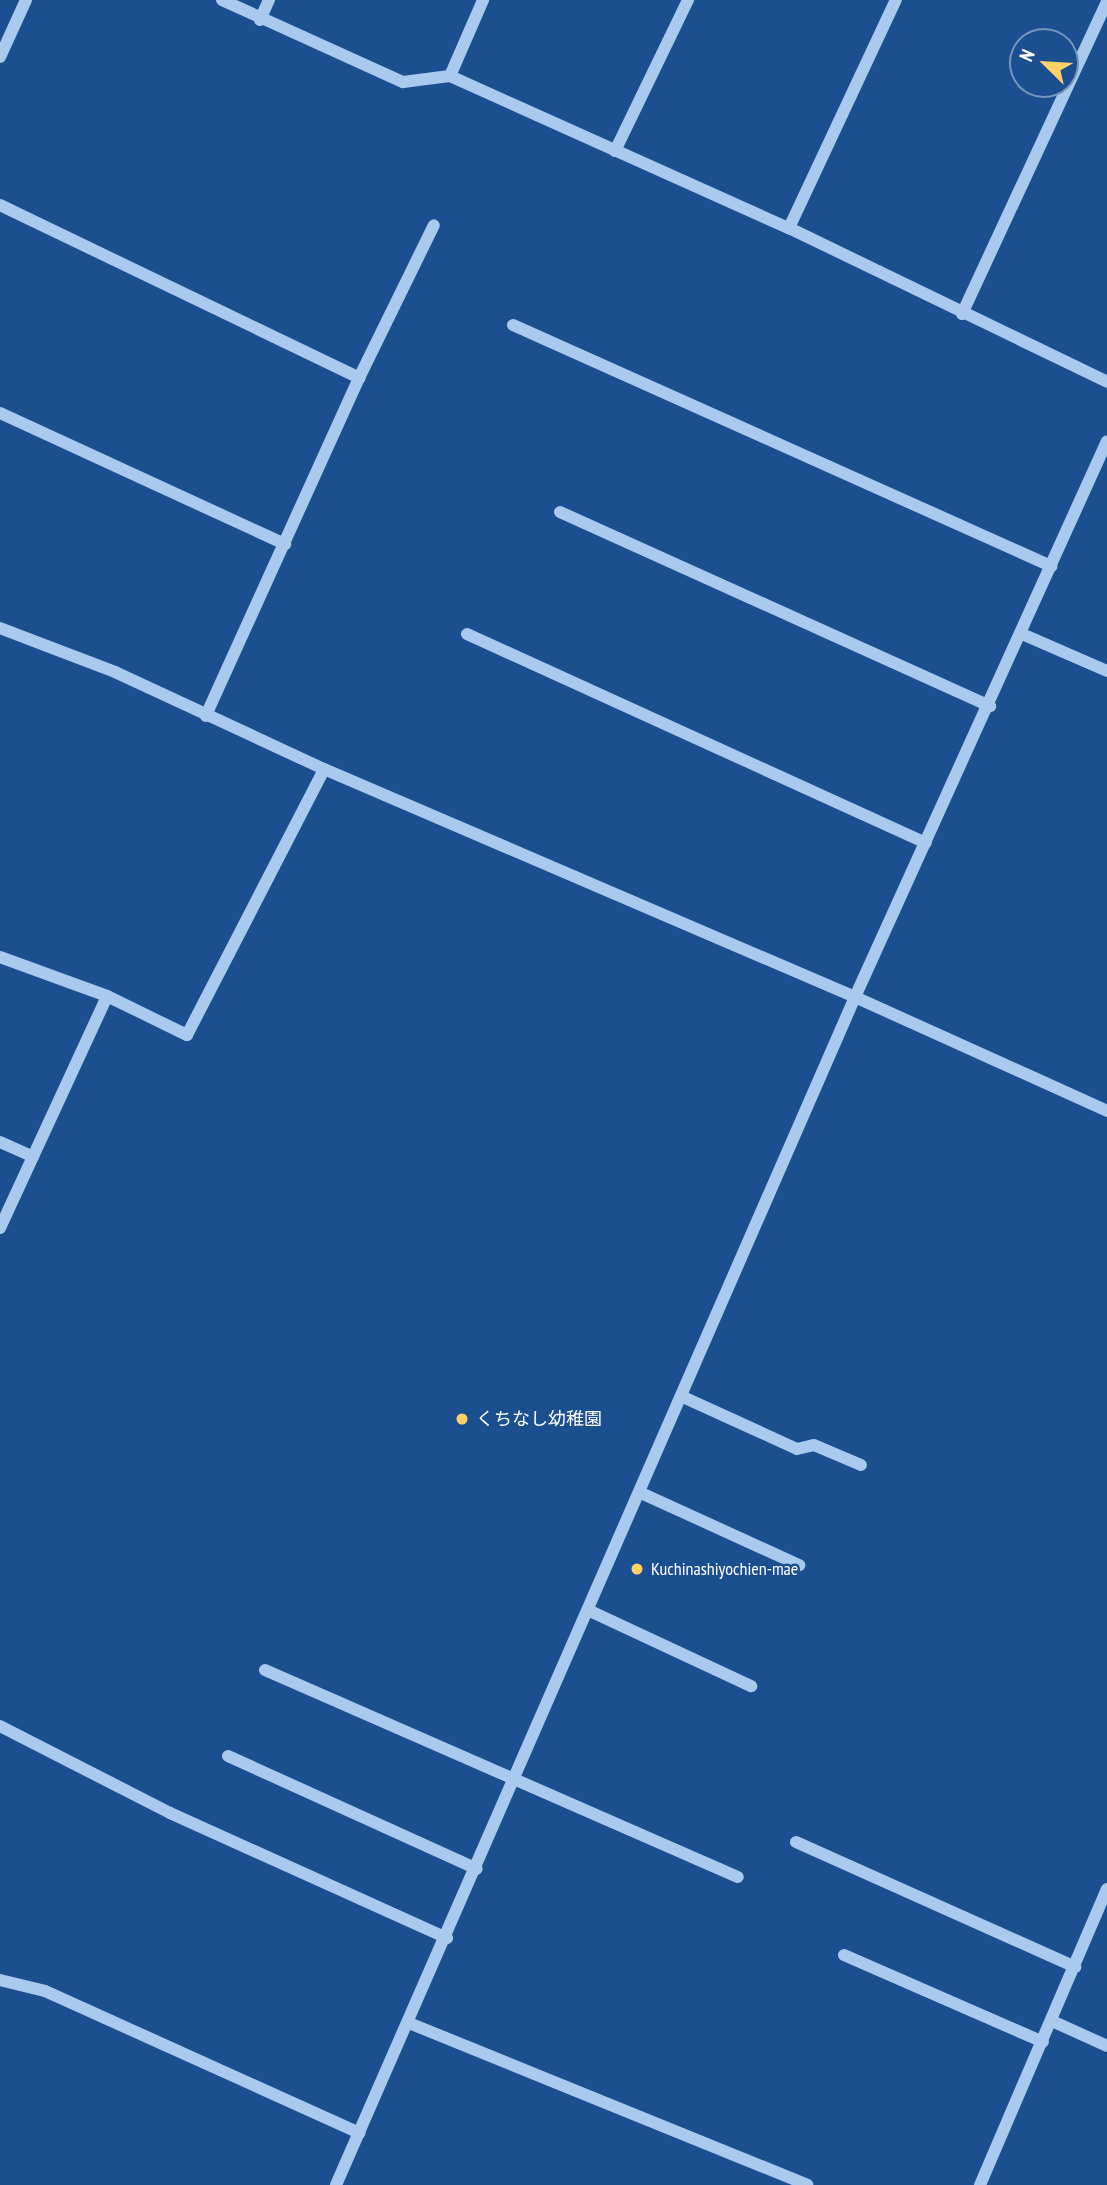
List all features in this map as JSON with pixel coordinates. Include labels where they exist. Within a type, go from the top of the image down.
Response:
[{"type":"street","points":[[0,57],[26,0]]},
{"type":"street","points":[[222,0],[260,20],[403,82],[450,76],[789,228],[1107,382]]},
{"type":"street","points":[[260,20],[269,0]]},
{"type":"street","points":[[450,76],[483,0]]},
{"type":"street","points":[[615,151],[688,0]]},
{"type":"street","points":[[789,228],[896,0]]},
{"type":"street","points":[[962,314],[1107,2]]},
{"type":"street","points":[[0,205],[359,378]]},
{"type":"street","points":[[206,716],[359,378],[434,225]]},
{"type":"street","points":[[513,325],[1051,566]]},
{"type":"street","points":[[0,412],[285,544]]},
{"type":"street","points":[[336,2185],[590,1611],[855,997],[990,706],[1107,441]]},
{"type":"street","points":[[560,512],[990,706]]},
{"type":"street","points":[[0,628],[115,672],[324,769],[855,997],[1107,1111]]},
{"type":"street","points":[[1022,634],[1107,671]]},
{"type":"street","points":[[467,635],[926,843]]},
{"type":"street","points":[[0,957],[107,996],[187,1035],[324,769]]},
{"type":"street","points":[[0,1228],[107,996]]},
{"type":"street","points":[[0,1142],[33,1157]]},
{"type":"street","points":[[683,1397],[797,1449],[814,1445],[861,1465]]},
{"type":"street","points":[[641,1493],[799,1565]]},
{"type":"street","points":[[590,1611],[751,1686]]},
{"type":"street","points":[[265,1670],[738,1877]]},
{"type":"street","points":[[0,1726],[170,1813],[447,1938]]},
{"type":"street","points":[[228,1756],[477,1869]]},
{"type":"street","points":[[796,1842],[1075,1967]]},
{"type":"street","points":[[980,2185],[1107,1889]]},
{"type":"street","points":[[844,1955],[1043,2042]]},
{"type":"street","points":[[0,1980],[45,1991],[359,2133]]},
{"type":"street","points":[[1052,2021],[1107,2046]]},
{"type":"street","points":[[409,2023],[807,2185]]},
{"type":"place","name":"くちなし幼稚園","points":[[462,1419]]},
{"type":"place","name":"Kuchinashiyochien-mae","points":[[637,1569]]}]
